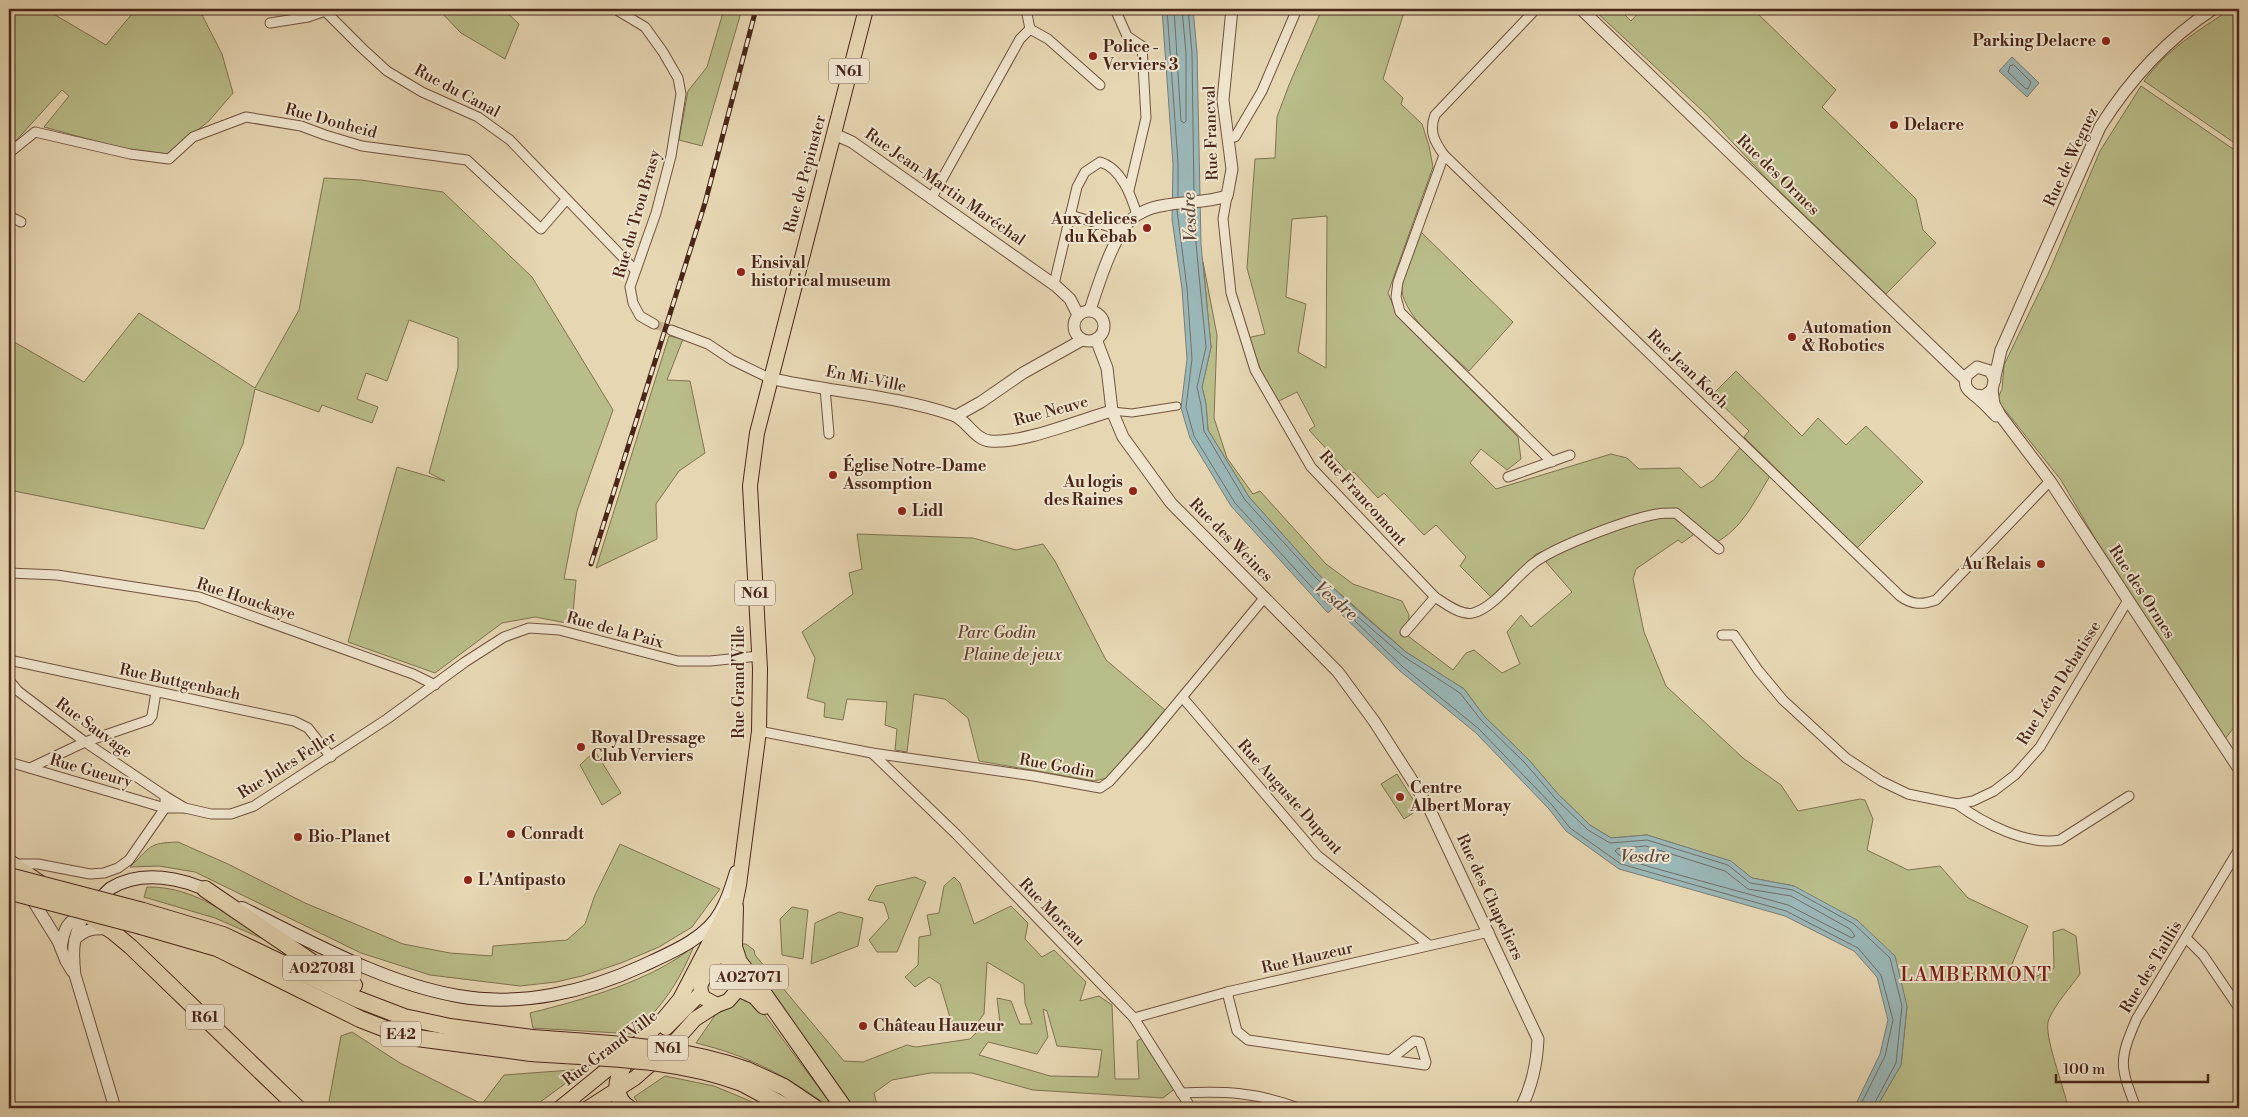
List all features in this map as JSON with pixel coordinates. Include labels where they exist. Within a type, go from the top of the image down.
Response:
[{"type":"highway","name":"R61","points":[[12,876],[85,913],[110,929],[175,988],[298,1108]]},
{"type":"highway","name":"R61","points":[[12,876],[85,913]]},
{"type":"highway","name":"E42","points":[[12,876],[142,919],[217,948],[360,1019],[392,1031],[417,1038],[532,1045],[677,1050],[710,1058],[745,1077],[788,1108]]},
{"type":"highway","name":"A027081","points":[[205,889],[316,965],[359,988],[450,1027]]},
{"type":"highway","name":"A027071","points":[[732,906],[734,947],[739,962],[761,990],[792,1038]]},
{"type":"highway","name":"E42","points":[[142,919],[223,935],[357,998],[404,1017],[532,1045]]},
{"type":"highway","name":"A027071","points":[[733,980],[762,1002],[792,1038]]},
{"type":"highway","points":[[792,1038],[844,1108]]},
{"type":"highway","points":[[629,1055],[619,1075],[617,1091],[620,1100],[629,1108]]},
{"type":"highway","name":"E42","points":[[745,1077],[784,1087],[815,1108]]},
{"type":"main road","name":"Rue de Pepinster","points":[[769,378],[785,327],[866,9]]},
{"type":"main road","name":"Rue Grand'Ville","points":[[588,1108],[617,1091],[658,1058],[696,1019],[717,1005],[728,1002],[732,998],[733,980],[725,953],[759,731],[759,656],[750,486],[757,433],[769,378]]},
{"type":"main road","name":"Rue Grand'Ville","points":[[560,1108],[614,1064],[667,1028],[701,993],[701,980],[710,970],[718,951],[732,906],[736,872],[744,837]]},
{"type":"main road","points":[[85,913],[110,889],[136,879],[168,879],[205,889],[386,976],[458,996],[484,999],[525,998],[562,993],[597,984],[629,972],[686,944],[701,934],[721,911],[736,872]]},
{"type":"main road","points":[[614,1064],[670,1013],[680,999],[732,906]]},
{"type":"main road","points":[[710,970],[724,969],[733,980]]},
{"type":"main road","points":[[701,993],[707,1001],[717,1005]]},
{"type":"street","name":"Rue du Trou Brasy","points":[[615,9],[645,27],[663,52],[674,72],[681,94],[671,156],[656,213],[630,287],[633,303],[640,316],[654,324]]},
{"type":"street","points":[[1026,9],[1030,29],[1048,39],[1100,85]]},
{"type":"street","name":"Rue Francval","points":[[1221,198],[1232,168],[1223,100],[1232,9]]},
{"type":"street","points":[[1235,137],[1262,91],[1297,9]]},
{"type":"street","name":"Rue Jean Koch","points":[[1536,9],[1435,115],[1431,132],[1444,155],[1839,538],[1908,602],[1923,605],[1936,600],[2050,481]]},
{"type":"street","name":"Rue des Ormes","points":[[1581,9],[1965,378]]},
{"type":"street","name":"Rue de Wegnez","points":[[1993,385],[2001,350],[2100,127],[2136,76],[2176,35],[2203,12],[2213,9]]},
{"type":"street","name":"Rue du Canal","points":[[324,10],[387,70],[422,92],[478,117],[510,140],[635,270]]},
{"type":"street","points":[[270,23],[308,17],[324,10]]},
{"type":"street","points":[[1116,12],[1127,36],[1142,46],[1146,118],[1129,190]]},
{"type":"street","points":[[931,199],[1020,38],[1030,29]]},
{"type":"street","name":"Rue Donheid","points":[[9,153],[35,132],[130,154],[169,159],[192,137],[246,117],[301,126],[325,136],[362,146],[467,160],[541,229],[566,200]]},
{"type":"street","name":"Rue Jean-Martin Maréchal","points":[[834,134],[852,142],[1054,284],[1070,299],[1078,314]]},
{"type":"street","points":[[1444,155],[1398,282],[1396,297],[1400,312],[1552,462]]},
{"type":"street","points":[[1054,284],[1077,187],[1085,172],[1100,162],[1108,164],[1129,190],[1137,215]]},
{"type":"street","points":[[1090,310],[1113,249],[1129,222],[1137,215],[1165,205],[1221,198]]},
{"type":"street","name":"Rue Francomont","points":[[1221,198],[1231,293],[1255,370],[1311,467],[1435,597],[1460,611],[1469,614],[1475,613],[1496,599],[1535,562],[1550,553],[1618,526],[1658,514],[1676,513],[1719,549]]},
{"type":"street","points":[[1070,215],[1124,231]]},
{"type":"street","points":[[9,216],[20,222]]},
{"type":"street","points":[[956,416],[981,402],[1023,373],[1082,340],[1096,339],[1103,332],[1104,322],[1099,314],[1090,310],[1078,314],[1074,319],[1074,331],[1082,340]]},
{"type":"street","points":[[671,330],[708,344],[732,360],[769,378]]},
{"type":"street","name":"Rue des Weines","points":[[1096,339],[1107,368],[1112,411],[1123,437],[1171,503],[1328,661],[1368,712]]},
{"type":"street","name":"Rue de Wegnez","points":[[1978,367],[2001,350]]},
{"type":"street","points":[[1953,365],[1978,367],[1990,371],[1993,385],[1984,396],[1974,395],[1966,388],[1965,378],[1969,371],[1978,367]]},
{"type":"street","name":"En Mi-Ville","points":[[769,378],[896,401],[956,416],[983,439],[999,441]]},
{"type":"street","name":"Rue des Ormes","points":[[1993,385],[1994,404],[2050,481],[2239,768]]},
{"type":"street","points":[[825,388],[829,434]]},
{"type":"street","name":"Rue des Ormes","points":[[1974,395],[2015,435]]},
{"type":"street","points":[[1112,411],[1132,413],[1177,406]]},
{"type":"street","name":"Rue Neuve","points":[[999,441],[1047,431],[1112,411]]},
{"type":"street","points":[[1508,477],[1570,455]]},
{"type":"street","name":"Rue Houckaye","points":[[9,573],[57,575],[199,597],[413,674],[435,684]]},
{"type":"street","name":"Rue Godin","points":[[759,731],[872,753],[1034,776],[1100,788],[1109,782],[1183,698],[1265,597]]},
{"type":"street","points":[[1405,632],[1435,597]]},
{"type":"street","name":"Rue Léon Debatisse","points":[[1722,634],[1734,635],[1758,670],[1783,700],[1846,758],[1881,781],[1908,794],[1957,804],[1973,801],[1994,791],[2015,775],[2040,747],[2128,600]]},
{"type":"street","name":"Rue de la Paix","points":[[446,676],[504,637],[529,628],[564,631],[678,661],[710,661],[759,656]]},
{"type":"street","name":"Rue Buttgenbach","points":[[9,660],[302,723],[331,757]]},
{"type":"street","name":"Rue Jules Feller","points":[[165,808],[185,808],[211,814],[243,812],[331,757],[446,676]]},
{"type":"street","name":"Rue Sauvage","points":[[9,680],[18,692],[85,742],[185,808]]},
{"type":"street","points":[[30,768],[85,742],[149,720],[152,716],[156,692]]},
{"type":"street","name":"Rue Auguste Dupont","points":[[1183,698],[1317,854],[1430,945]]},
{"type":"street","name":"Rue des Chapeliers","points":[[1368,712],[1430,810],[1489,932],[1538,1040],[1530,1090],[1521,1108]]},
{"type":"street","name":"Rue Moreau","points":[[872,753],[956,834],[1134,1018],[1191,1108]]},
{"type":"street","name":"Rue Gueury","points":[[9,762],[165,808]]},
{"type":"street","points":[[75,976],[60,948],[12,876],[38,864],[90,874],[104,873],[118,868],[129,860],[165,808],[165,796]]},
{"type":"street","name":"Rue Léon Debatisse","points":[[1957,804],[1982,822],[2034,840],[2050,842],[2060,840],[2129,796]]},
{"type":"street","name":"Rue des Taillis","points":[[2136,1108],[2124,1076],[2123,1056],[2137,1018],[2239,849]]},
{"type":"street","points":[[60,948],[63,934],[70,921],[85,913]]},
{"type":"street","points":[[85,913],[75,939],[72,955],[75,976],[115,1108]]},
{"type":"street","points":[[75,939],[90,929],[110,929]]},
{"type":"street","name":"Rue Hauzeur","points":[[1134,1018],[1227,992],[1489,932]]},
{"type":"street","points":[[2186,938],[2203,955],[2239,1008]]},
{"type":"street","points":[[1227,992],[1238,1031],[1248,1040],[1390,1060]]},
{"type":"street","points":[[1181,1092],[1248,1093],[1298,1108]]},
{"type":"green space","points":[[9,9],[45,9],[106,45],[136,9],[199,9],[222,54],[233,93],[209,121],[167,154],[146,155],[44,127],[69,96],[62,90],[12,145],[9,143]]},
{"type":"green space","points":[[438,9],[503,9],[519,24],[505,59],[461,33]]},
{"type":"green space","points":[[724,9],[742,9],[702,146],[679,140],[688,91],[707,67]]},
{"type":"green space","points":[[1322,9],[1405,9],[1383,79],[1403,98],[1401,104],[1422,124],[1433,167],[1388,293],[1398,317],[1518,437],[1521,459],[1507,470],[1481,449],[1470,463],[1496,489],[1611,454],[1627,458],[1639,469],[1680,468],[1701,488],[1714,480],[1740,448],[1770,476],[1740,523],[1715,543],[1681,512],[1628,520],[1536,554],[1491,597],[1460,566],[1466,557],[1436,525],[1424,535],[1384,493],[1378,498],[1354,472],[1350,475],[1309,430],[1315,426],[1297,392],[1275,403],[1247,338],[1265,334],[1247,268],[1255,159],[1275,158],[1277,117]],"holes":[[[1327,216],[1326,368],[1298,352],[1306,304],[1286,297],[1292,219]]]},
{"type":"green space","points":[[1593,9],[1619,9],[1631,21],[1642,9],[1753,9],[1836,90],[1822,107],[1916,199],[1923,230],[1936,243],[1886,294],[1766,178],[1707,115]]},
{"type":"green space","points":[[2231,9],[2239,9],[2239,146],[2144,81],[2173,50]]},
{"type":"green space","points":[[2141,86],[2239,153],[2239,721],[2225,739],[2096,540],[2061,480],[2001,405],[1998,398],[2002,389],[2004,365],[2049,272],[2100,151]]},
{"type":"green space","points":[[324,178],[361,180],[443,192],[532,277],[613,410],[577,511],[564,579],[576,580],[572,624],[535,617],[502,623],[435,673],[348,642],[397,467],[445,481],[429,473],[458,368],[458,338],[409,320],[387,381],[366,373],[357,399],[378,407],[372,423],[322,405],[319,412],[255,389],[243,444],[204,529],[9,490],[9,339],[84,382],[139,313],[255,388],[299,310]]},
{"type":"green space","points":[[1421,232],[1513,322],[1469,371],[1426,331],[1408,307],[1403,295],[1403,277]]},
{"type":"green space","points":[[1203,262],[1217,335],[1214,418],[1227,458],[1253,494],[1260,491],[1326,564],[1353,584],[1402,601],[1409,615],[1408,636],[1453,670],[1466,653],[1474,650],[1502,673],[1520,664],[1507,632],[1521,615],[1531,627],[1572,592],[1546,562],[1552,552],[1632,522],[1675,515],[1697,532],[1682,543],[1678,540],[1636,569],[1633,579],[1644,632],[1666,686],[1743,758],[1781,785],[1798,811],[1860,799],[1865,800],[1873,819],[1867,850],[1908,870],[1940,866],[1968,898],[2028,926],[2012,964],[2033,978],[2054,968],[2053,932],[2063,929],[2076,936],[2080,974],[2055,1007],[2048,1026],[2051,1048],[2068,1108],[1876,1108],[1901,1065],[1907,1006],[1794,886],[1752,878],[1730,861],[1647,835],[1611,838],[1590,825],[1558,794],[1529,760],[1485,717],[1464,689],[1406,652],[1319,575],[1249,497],[1208,430],[1206,404],[1202,387],[1211,347]]},
{"type":"green space","points":[[669,336],[683,339],[667,380],[690,381],[705,453],[679,471],[656,504],[657,539],[596,568]]},
{"type":"green space","points":[[1736,371],[1802,436],[1818,418],[1846,445],[1866,426],[1923,482],[1857,548],[1744,437],[1749,431],[1712,395]]},
{"type":"green space","name":"Parc Godin","points":[[857,534],[973,538],[1016,550],[1043,544],[1055,561],[1106,660],[1165,710],[1107,778],[1094,781],[979,761],[968,718],[945,699],[914,694],[907,752],[895,750],[897,729],[885,725],[887,702],[847,699],[843,720],[824,717],[825,703],[807,698],[815,658],[802,632],[853,594],[849,573],[862,569]]},
{"type":"green space","points":[[595,751],[621,793],[602,805],[580,765]]},
{"type":"green space","name":"Centre Albert Moray","points":[[1397,774],[1419,809],[1404,819],[1381,784]]},
{"type":"green space","points":[[178,842],[228,864],[305,903],[403,944],[450,953],[492,956],[493,946],[567,940],[585,924],[595,895],[620,844],[720,889],[692,927],[659,947],[621,963],[582,976],[556,982],[520,986],[430,975],[361,953],[195,872],[159,866],[130,867],[150,847]]},
{"type":"green space","points":[[915,877],[926,882],[897,952],[877,952],[869,940],[889,918],[884,903],[868,900],[876,886]]},
{"type":"green space","points":[[954,877],[960,883],[974,924],[1011,906],[1028,923],[1025,939],[1042,957],[1054,950],[1086,982],[1080,1001],[1099,996],[1112,1005],[1115,1079],[1139,1079],[1137,1041],[1145,1036],[1177,1087],[1163,1098],[1033,1090],[972,1073],[930,1073],[892,1080],[874,1093],[878,1108],[850,1108],[741,955],[741,944],[746,944],[754,950],[755,955],[844,1061],[863,1062],[907,1045],[916,1047],[970,1039],[979,1030],[1000,1023],[997,998],[1011,1001],[1020,1024],[1032,1024],[1025,1003],[1024,984],[987,962],[984,1014],[974,1027],[952,1024],[940,984],[929,977],[915,987],[905,977],[918,965],[919,937],[931,935],[927,915],[939,913],[944,886]],"holes":[[[1043,1009],[1047,1011],[1057,1046],[1102,1050],[1098,1077],[1050,1076],[979,1055],[988,1042],[1037,1054],[1048,1037]]]},
{"type":"green space","points":[[147,887],[165,888],[197,897],[227,913],[270,942],[215,918],[144,897]]},
{"type":"green space","points":[[792,907],[808,910],[803,959],[782,955],[780,919]]},
{"type":"green space","points":[[839,912],[863,918],[858,946],[811,964],[815,923]]},
{"type":"green space","points":[[694,946],[682,972],[669,993],[654,1013],[634,1034],[533,1028],[530,1013],[616,988],[658,969]]},
{"type":"green space","points":[[741,997],[758,1006],[834,1108],[831,1108],[799,1086],[767,1068],[734,1054],[696,1043],[716,1014],[733,1006]]},
{"type":"green space","points":[[352,1032],[400,1063],[482,1104],[504,1075],[585,1069],[532,1108],[336,1108],[329,1101],[341,1036]]},
{"type":"green space","points":[[665,1076],[714,1086],[767,1108],[641,1107],[634,1097]]},
{"type":"water","name":"Vesdre","points":[[1162,9],[1193,9],[1197,52],[1201,244],[1211,347],[1202,387],[1206,404],[1208,430],[1249,497],[1319,575],[1364,616],[1406,652],[1464,689],[1485,717],[1529,760],[1558,794],[1590,825],[1611,838],[1647,835],[1731,861],[1752,878],[1794,886],[1857,920],[1895,956],[1907,1006],[1901,1065],[1876,1108],[1854,1108],[1880,1054],[1888,1020],[1877,977],[1854,951],[1785,916],[1619,869],[1566,831],[1549,809],[1476,733],[1400,671],[1334,607],[1328,613],[1231,506],[1190,438],[1181,408],[1187,359],[1182,289],[1172,219],[1173,164]]},
{"type":"water","points":[[2012,57],[2039,83],[2027,97],[1999,71]]},
{"type":"tunnel","points":[[654,324],[671,330]]},
{"type":"railway","points":[[591,564],[705,203],[756,9]]},
{"type":"place","name":"Parking Delacre","points":[[2106,41]]},
{"type":"place","name":"Police - Verviers 3","points":[[1093,56]]},
{"type":"place","name":"Delacre","points":[[1894,125]]},
{"type":"place","name":"Aux delices du Kebab","points":[[1147,228]]},
{"type":"place","name":"Ensival historical museum","points":[[741,272]]},
{"type":"place","name":"Automation & Robotics","points":[[1792,337]]},
{"type":"place","name":"Église Notre-Dame Assomption","points":[[833,475]]},
{"type":"place","name":"Au logis des Raines","points":[[1133,491]]},
{"type":"place","name":"Lidl","points":[[902,511]]},
{"type":"place","name":"Au Relais","points":[[2041,564]]},
{"type":"place","name":"Royal Dressage Club Verviers","points":[[581,747]]},
{"type":"place","name":"Centre Albert Moray","points":[[1400,797]]},
{"type":"place","name":"Conradt","points":[[511,834]]},
{"type":"place","name":"Bio-Planet","points":[[298,837]]},
{"type":"place","name":"L'Antipasto","points":[[468,880]]},
{"type":"place","name":"Château Hauzeur","points":[[863,1026]]},
{"type":"district","name":"LAMBERMONT","points":[[1976,975]]},
{"type":"park label","name":"Plaine de jeux","points":[[1013,655]]}]
